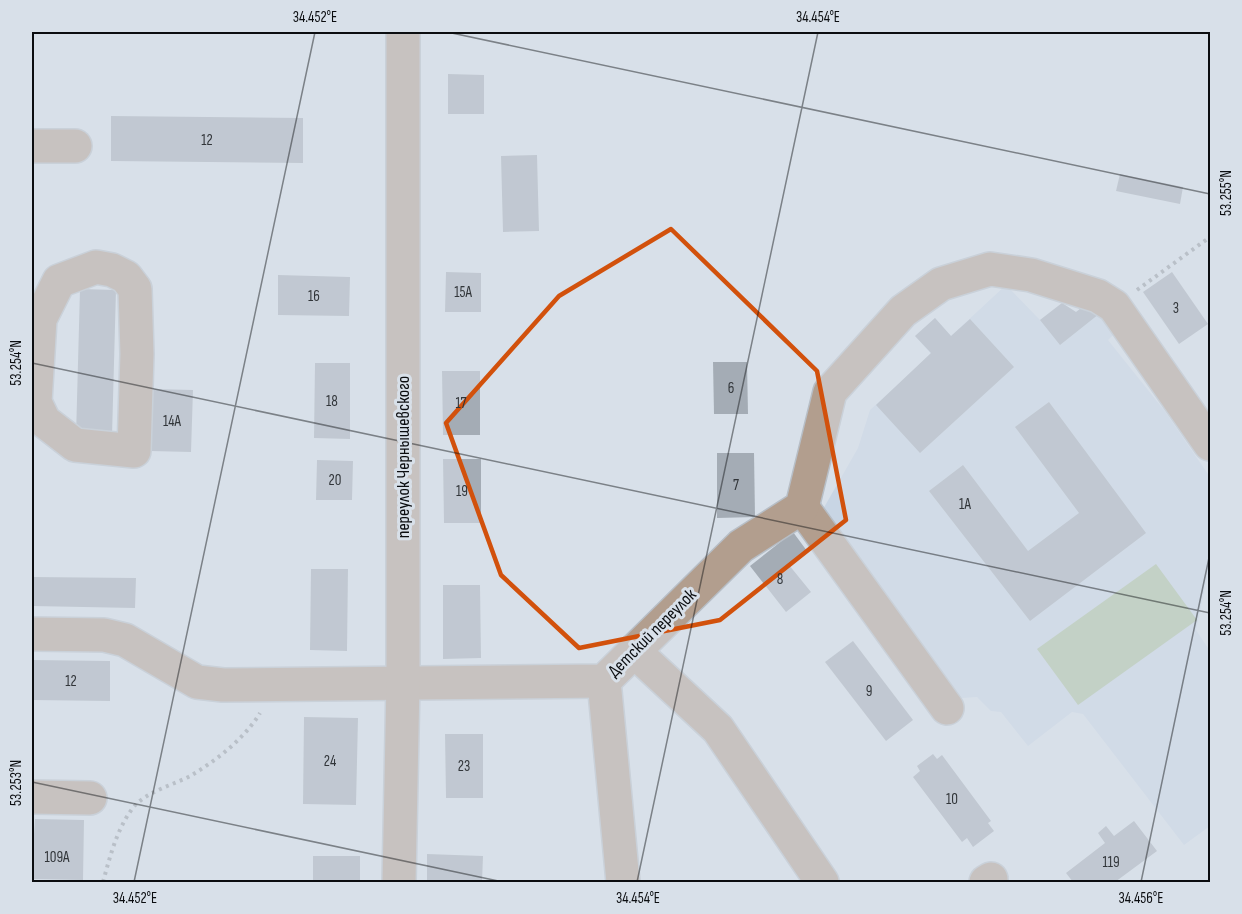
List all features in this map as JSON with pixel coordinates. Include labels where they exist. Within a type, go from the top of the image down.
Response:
[{"type":"street","name":"переулок Чернышевского","points":[[399,882],[403,682],[403,32]]},
{"type":"street","points":[[32,146],[75,146]]},
{"type":"street","points":[[96,267],[112,270],[126,277],[135,289],[137,354],[134,451],[75,445],[44,421],[33,402],[40,319],[59,281],[96,267]]},
{"type":"street","points":[[947,708],[802,507],[830,392],[903,311],[941,284],[990,269],[1031,275],[1098,296],[1114,306],[1210,444]]},
{"type":"street","name":"Детский переулок","points":[[32,634],[104,635],[125,640],[197,682],[274,685],[604,681],[741,546],[802,507]]},
{"type":"street","points":[[633,651],[718,729],[822,882]]},
{"type":"street","points":[[604,681],[623,882]]},
{"type":"street","points":[[32,797],[90,798]]},
{"type":"path","points":[[1114,306],[1210,237]]},
{"type":"path","points":[[103,882],[114,841],[133,807],[192,774],[248,732],[274,685]]},
{"type":"highlighted area","points":[[671,229],[817,371],[846,520],[720,620],[579,648],[501,575],[446,423],[559,296]]},
{"type":"shaded area","points":[[1006,285],[1040,320],[1062,303],[1076,312],[1089,302],[1115,333],[1108,340],[1164,410],[1210,477],[1210,564],[1196,630],[1210,651],[1210,826],[1184,845],[1083,714],[1072,712],[1028,746],[1001,712],[991,711],[977,697],[962,698],[822,511],[858,448],[870,410],[931,354],[915,336],[935,318],[951,336]]},
{"type":"green space","points":[[1156,564],[1197,620],[1078,705],[1037,649]]},
{"type":"building","points":[[448,74],[484,75],[484,114],[448,114]]},
{"type":"building","points":[[111,116],[303,118],[303,163],[111,161]]},
{"type":"building","points":[[537,155],[539,231],[503,232],[501,156]]},
{"type":"building","points":[[1120,174],[1183,187],[1180,204],[1116,191]]},
{"type":"building","points":[[446,272],[481,273],[481,312],[445,312]]},
{"type":"building","points":[[1172,272],[1208,324],[1179,344],[1143,292]]},
{"type":"building","points":[[278,275],[350,277],[349,316],[278,315]]},
{"type":"building","points":[[80,289],[116,290],[112,436],[76,436]]},
{"type":"building","points":[[1089,302],[1099,314],[1060,345],[1040,320],[1062,303],[1076,312]]},
{"type":"building","points":[[935,318],[951,336],[970,319],[1014,367],[920,453],[876,405],[931,353],[915,336]]},
{"type":"building","points":[[713,362],[747,362],[748,414],[714,414]]},
{"type":"building","points":[[315,363],[350,363],[350,439],[314,438]]},
{"type":"building","points":[[442,371],[480,371],[480,435],[443,435]]},
{"type":"building","points":[[152,389],[193,390],[191,452],[150,451]]},
{"type":"building","points":[[1049,402],[1146,533],[1030,621],[929,491],[963,465],[1028,551],[1079,513],[1015,427]]},
{"type":"building","points":[[717,453],[754,453],[755,517],[717,518]]},
{"type":"building","points":[[443,459],[481,459],[481,523],[444,523]]},
{"type":"building","points":[[317,460],[353,461],[352,500],[316,500]]},
{"type":"building","points":[[793,532],[807,551],[789,565],[811,592],[786,612],[750,566]]},
{"type":"building","points":[[311,569],[348,569],[347,651],[310,650]]},
{"type":"building","points":[[32,577],[136,578],[135,608],[32,606]]},
{"type":"building","points":[[443,585],[480,585],[481,658],[443,659]]},
{"type":"building","points":[[853,641],[913,720],[886,741],[825,662]]},
{"type":"building","points":[[32,660],[110,661],[110,701],[32,700]]},
{"type":"building","points":[[304,717],[358,718],[356,805],[303,804]]},
{"type":"building","points":[[445,734],[483,734],[483,798],[446,798]]},
{"type":"building","points":[[933,754],[937,759],[942,755],[991,821],[988,823],[994,831],[973,847],[967,838],[962,842],[913,777],[920,771],[917,766]]},
{"type":"building","points":[[35,819],[84,820],[83,880],[32,879],[32,834],[34,834]]},
{"type":"building","points":[[1134,821],[1157,851],[1115,882],[1073,882],[1066,873],[1105,843],[1098,833],[1106,826],[1114,836]]},
{"type":"building","points":[[427,854],[483,856],[482,882],[427,882]]},
{"type":"building","points":[[313,856],[360,856],[360,882],[313,882]]}]
